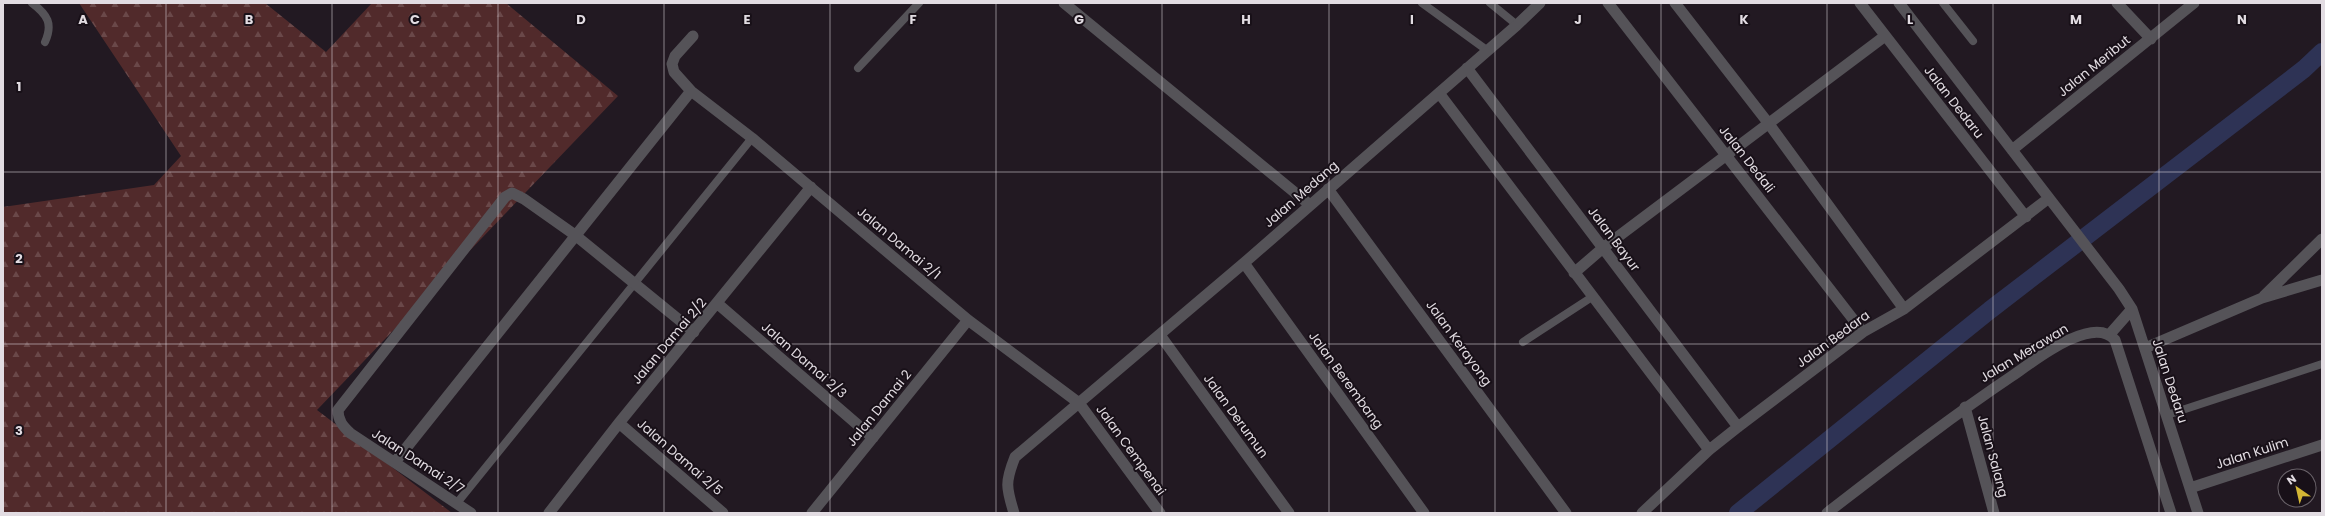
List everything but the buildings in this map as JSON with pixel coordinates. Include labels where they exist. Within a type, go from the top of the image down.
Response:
[{"type":"street","points":[[1064,3],[1310,205]]},
{"type":"street","name":"Jalan Medang","points":[[1079,403],[1244,263],[1488,51],[1540,3]]},
{"type":"street","name":"Jalan Dedali","points":[[1608,3],[1863,332]]},
{"type":"street","points":[[1675,3],[1769,124],[1904,309]]},
{"type":"street","name":"Jalan Dedaru","points":[[1860,3],[2026,217]]},
{"type":"street","name":"Jalan Dedaru","points":[[1899,3],[2101,266],[2132,309],[2198,513]]},
{"type":"street","points":[[2117,3],[2150,38]]},
{"type":"street","name":"Jalan Meribut","points":[[2012,150],[2194,3]]},
{"type":"street","name":"Jalan Damai 2/1","points":[[693,36],[675,56],[672,64],[674,72],[691,91],[812,187],[968,320],[1079,403]]},
{"type":"street","points":[[1574,273],[1603,248],[1885,36]]},
{"type":"street","name":"Jalan Bayur","points":[[1467,68],[1738,427]]},
{"type":"street","points":[[395,462],[691,91]]},
{"type":"street","points":[[1439,93],[1709,450]]},
{"type":"street","name":"Jalan Damai 2/2","points":[[549,513],[619,423],[718,304],[812,187]]},
{"type":"street","name":"Jalan Kerayong","points":[[1328,189],[1566,513]]},
{"type":"street","name":"Jalan Damai 2/7","points":[[471,513],[350,433],[341,424],[338,418],[338,410],[505,197],[512,193],[524,199],[576,235]]},
{"type":"street","name":"Jalan Bedara","points":[[1642,513],[1709,450],[1738,427],[1863,332],[1904,309],[2049,198]]},
{"type":"street","points":[[576,235],[694,332]]},
{"type":"street","points":[[2262,298],[2322,239]]},
{"type":"street","name":"Jalan Berembang","points":[[1244,263],[1424,513]]},
{"type":"street","points":[[2145,348],[2262,298],[2322,280]]},
{"type":"street","name":"Jalan Damai 2/3","points":[[718,304],[873,438]]},
{"type":"street","points":[[2132,309],[2110,334],[2115,340],[2171,513]]},
{"type":"street","name":"Jalan Damai 2","points":[[812,513],[968,320]]},
{"type":"street","name":"Jalan Merawan","points":[[1827,513],[1965,407],[2036,359],[2071,339],[2085,334],[2102,332],[2110,334]]},
{"type":"street","name":"Jalan Derumun","points":[[1160,335],[1289,513]]},
{"type":"street","points":[[1014,513],[1006,479],[1016,457],[1079,403]]},
{"type":"street","name":"Jalan Cempenai","points":[[1079,403],[1160,513]]},
{"type":"street","name":"Jalan Salang","points":[[1965,407],[1994,513]]},
{"type":"street","name":"Jalan Damai 2/5","points":[[619,423],[723,513]]},
{"type":"street","name":"Jalan Kulim","points":[[2190,488],[2322,445]]},
{"type":"lane","points":[[32,3],[48,20],[50,30],[45,42]]},
{"type":"lane","points":[[858,68],[919,3]]},
{"type":"lane","points":[[1422,3],[1488,51]]},
{"type":"lane","points":[[1490,3],[1517,25]]},
{"type":"lane","points":[[1944,3],[1973,41]]},
{"type":"lane","points":[[457,503],[634,282],[752,138]]},
{"type":"lane","points":[[1523,342],[1592,297]]},
{"type":"lane","points":[[2166,416],[2322,364]]},
{"type":"green space","points":[[79,3],[265,3],[326,52],[372,3],[506,3],[618,96],[317,410],[452,513],[3,513],[3,207],[154,185],[181,156]]},
{"type":"waterway","points":[[1738,513],[1990,310],[2304,69],[2322,52]]}]
